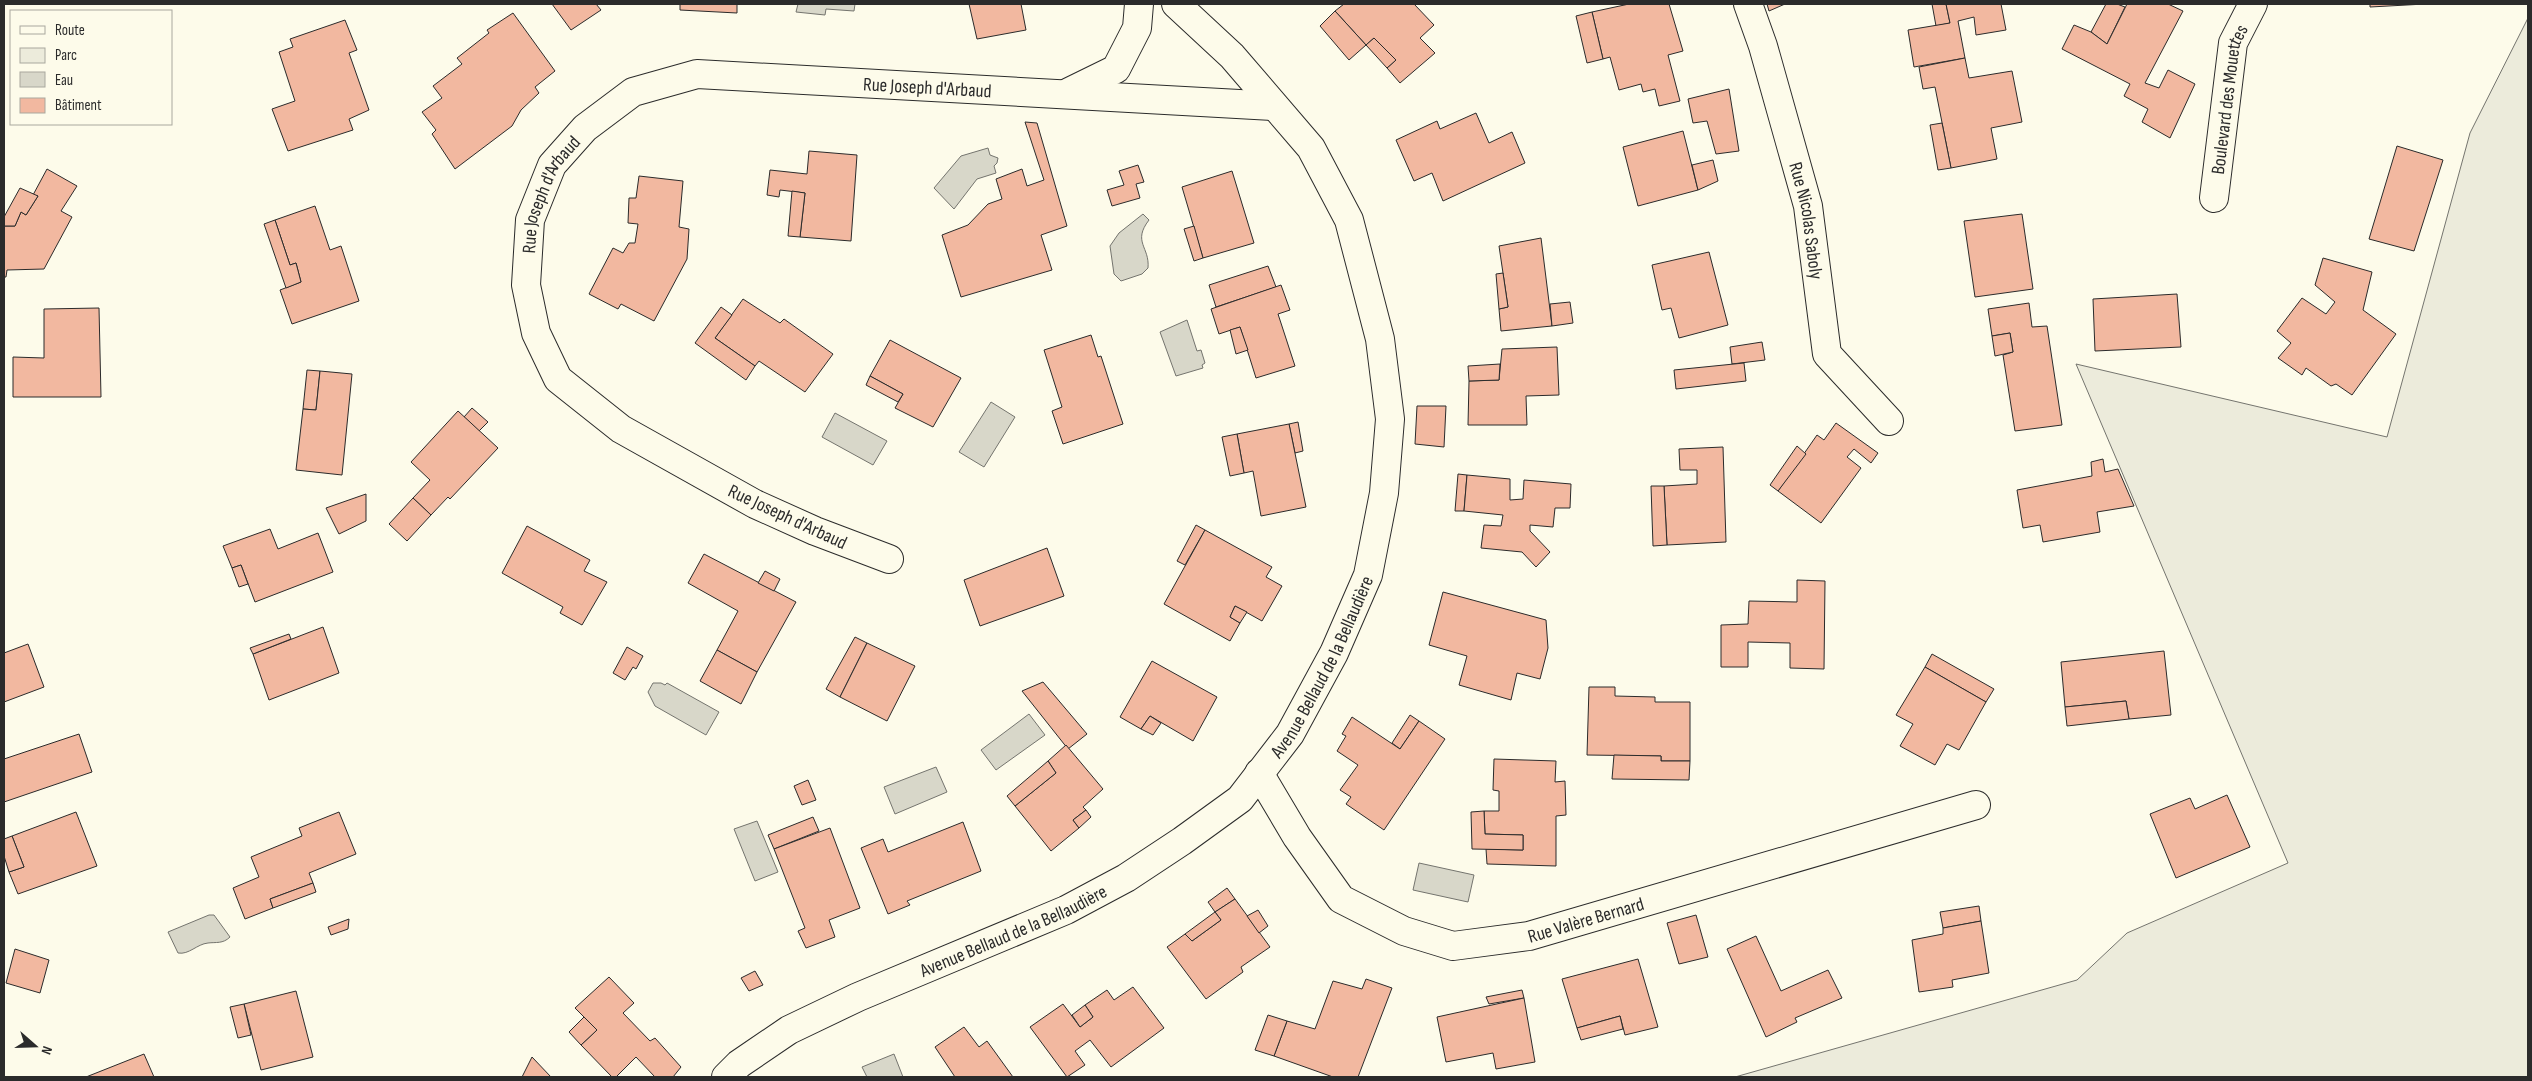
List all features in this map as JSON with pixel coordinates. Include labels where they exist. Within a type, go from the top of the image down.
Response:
[{"type":"street","name":"Rue Joseph d'Arbaud","points":[[1067,93],[1116,69],[1137,28],[1139,4]]},
{"type":"street","name":"Avenue Bellaud de la Bellaudière","points":[[740,1073],[789,1030],[858,997],[1066,910],[1117,882],[1182,841],[1240,799],[1294,726],[1334,653],[1368,575],[1384,493],[1390,419],[1380,339],[1349,220],[1311,148],[1232,56],[1176,4]]},
{"type":"street","name":"Rue Nicolas Saboly","points":[[1748,4],[1763,46],[1808,206],[1827,354],[1889,421]]},
{"type":"street","name":"Boulevard des Mouettes","points":[[2214,198],[2233,43],[2254,4]]},
{"type":"street","name":"Rue Joseph d'Arbaud","points":[[889,559],[815,531],[754,504],[621,429],[558,379],[536,333],[526,285],[530,220],[552,165],[585,128],[633,92],[697,74],[1067,93],[1274,106]]},
{"type":"street","name":"Rue Valère Bernard","points":[[1259,773],[1297,837],[1340,899],[1404,931],[1453,946],[1529,936],[1976,804]]},
{"type":"green space","points":[[2528,18],[2528,1077],[1735,1077],[2077,980],[2127,933],[2288,863],[2076,364],[2387,437],[2470,133]]},
{"type":"water","points":[[798,4],[855,4],[854,11],[826,9],[825,15],[796,12]]},
{"type":"water","points":[[988,148],[990,155],[998,158],[994,166],[996,173],[977,179],[954,209],[934,188],[961,156]]},
{"type":"water","points":[[1143,214],[1149,220],[1142,234],[1148,268],[1142,274],[1121,281],[1114,274],[1110,246],[1119,233]]},
{"type":"water","points":[[1187,320],[1197,351],[1201,350],[1205,363],[1202,365],[1203,368],[1176,376],[1160,332]]},
{"type":"water","points":[[991,402],[1015,417],[984,467],[959,452]]},
{"type":"water","points":[[835,413],[887,441],[873,465],[822,437]]},
{"type":"water","points":[[653,683],[665,685],[667,683],[719,712],[706,735],[655,706],[648,692]]},
{"type":"water","points":[[1029,714],[1045,735],[996,770],[981,750]]},
{"type":"water","points":[[936,767],[947,792],[895,814],[884,787]]},
{"type":"water","points":[[757,821],[778,872],[755,881],[734,829]]},
{"type":"water","points":[[1419,863],[1474,875],[1468,902],[1413,890]]},
{"type":"water","points":[[209,915],[214,915],[230,937],[222,942],[204,944],[186,952],[178,953],[168,932]]},
{"type":"water","points":[[894,1054],[903,1077],[867,1077],[862,1067]]},
{"type":"building","points":[[552,4],[596,4],[601,10],[571,30]]},
{"type":"building","points":[[680,4],[737,4],[737,13],[680,10]]},
{"type":"building","points":[[969,4],[1021,4],[1026,30],[977,39]]},
{"type":"building","points":[[1344,4],[1414,4],[1434,25],[1420,38],[1435,53],[1400,83],[1387,68],[1396,60],[1374,38],[1366,45],[1335,11]]},
{"type":"building","points":[[1629,4],[1669,4],[1683,51],[1668,55],[1680,101],[1659,106],[1655,89],[1643,92],[1641,84],[1619,90],[1610,57],[1603,59],[1592,12]]},
{"type":"building","points":[[1767,4],[1785,4],[1769,11]]},
{"type":"building","points":[[1932,4],[1946,4],[1950,23],[1936,26]]},
{"type":"building","points":[[1946,4],[2001,4],[2006,30],[1976,35],[1974,17],[1958,21],[1965,58],[1914,67],[1908,30],[1950,23]]},
{"type":"building","points":[[2106,4],[2117,4],[2125,7],[2107,44],[2091,32]]},
{"type":"building","points":[[2127,4],[2168,4],[2183,11],[2145,83],[2159,88],[2168,70],[2195,84],[2170,138],[2142,122],[2148,109],[2124,96],[2130,84],[2062,49],[2074,25],[2091,32],[2107,44]]},
{"type":"building","points":[[2370,4],[2425,4],[2370,7]]},
{"type":"building","points":[[1335,11],[1366,45],[1349,60],[1320,26]]},
{"type":"building","points":[[1592,12],[1603,59],[1587,63],[1576,16]]},
{"type":"building","points":[[513,13],[555,71],[535,87],[539,93],[521,110],[512,126],[455,169],[432,134],[436,130],[422,112],[442,98],[433,86],[462,64],[457,58],[489,33],[487,30]]},
{"type":"building","points":[[345,20],[357,50],[349,53],[369,110],[349,119],[353,130],[288,151],[272,109],[295,101],[279,52],[293,47],[290,39]]},
{"type":"building","points":[[1374,38],[1396,60],[1387,68],[1366,45]]},
{"type":"building","points":[[1965,58],[1969,78],[2012,71],[2022,122],[1991,128],[1997,159],[1951,168],[1935,87],[1923,89],[1919,67]]},
{"type":"building","points":[[1729,89],[1739,151],[1716,154],[1707,121],[1693,123],[1688,99]]},
{"type":"building","points":[[1476,113],[1489,143],[1512,132],[1525,163],[1443,201],[1432,173],[1414,181],[1396,140],[1437,121],[1440,129]]},
{"type":"building","points":[[1025,122],[1037,123],[1067,226],[1041,235],[1052,270],[961,297],[942,235],[968,225],[988,204],[1002,199],[996,179],[1022,169],[1027,186],[1044,180]]},
{"type":"building","points":[[1942,123],[1951,168],[1938,170],[1930,125]]},
{"type":"building","points":[[1683,131],[1698,190],[1638,206],[1623,147]]},
{"type":"building","points":[[2397,146],[2443,160],[2414,251],[2369,239]]},
{"type":"building","points":[[809,151],[857,155],[851,241],[800,237],[805,193],[780,190],[779,197],[767,195],[770,170],[807,174]]},
{"type":"building","points":[[1713,160],[1718,181],[1698,190],[1692,165]]},
{"type":"building","points":[[1138,165],[1144,182],[1136,184],[1140,198],[1112,206],[1107,190],[1124,185],[1119,171]]},
{"type":"building","points":[[47,169],[77,186],[61,211],[72,217],[44,269],[7,270],[6,277],[4,277],[4,226],[15,226],[21,212],[26,215],[38,196],[33,195]]},
{"type":"building","points":[[1232,171],[1254,243],[1203,258],[1182,187]]},
{"type":"building","points":[[639,176],[683,181],[679,227],[689,229],[687,259],[654,321],[621,304],[618,309],[589,294],[613,248],[623,253],[629,243],[635,243],[638,224],[628,223],[629,198],[636,198]]},
{"type":"building","points":[[20,188],[38,196],[26,215],[21,212],[15,226],[4,226],[4,217]]},
{"type":"building","points":[[792,191],[805,193],[800,237],[788,236]]},
{"type":"building","points":[[315,206],[330,250],[341,246],[359,301],[292,324],[280,290],[301,282],[296,263],[290,265],[275,220]]},
{"type":"building","points":[[2022,214],[2033,289],[1975,297],[1964,221]]},
{"type":"building","points":[[275,220],[290,265],[296,263],[301,282],[286,288],[264,224]]},
{"type":"building","points":[[1194,226],[1203,258],[1194,261],[1184,229]]},
{"type":"building","points":[[1541,238],[1552,326],[1501,331],[1499,309],[1508,307],[1499,246]]},
{"type":"building","points":[[1709,252],[1728,325],[1679,338],[1671,308],[1662,310],[1652,265]]},
{"type":"building","points":[[2323,258],[2372,272],[2363,310],[2396,334],[2352,395],[2336,384],[2331,386],[2306,368],[2302,375],[2278,358],[2291,343],[2277,331],[2302,298],[2326,314],[2335,302],[2315,285]]},
{"type":"building","points":[[1268,266],[1276,287],[1216,307],[1209,285]]},
{"type":"building","points":[[1503,273],[1508,307],[1499,309],[1496,274]]},
{"type":"building","points":[[1281,285],[1290,310],[1278,314],[1295,366],[1256,378],[1240,327],[1219,334],[1211,309]]},
{"type":"building","points":[[2177,294],[2181,347],[2095,351],[2093,299]]},
{"type":"building","points":[[743,299],[780,323],[784,319],[833,354],[805,392],[759,361],[755,366],[715,338]]},
{"type":"building","points":[[1570,302],[1573,323],[1552,326],[1550,304]]},
{"type":"building","points":[[2029,303],[2032,327],[2047,326],[2062,425],[2015,431],[2003,355],[2013,352],[2010,333],[1992,336],[1988,309]]},
{"type":"building","points":[[721,307],[732,315],[715,338],[755,366],[746,380],[695,343]]},
{"type":"building","points":[[99,308],[101,397],[13,397],[13,357],[44,358],[44,309]]},
{"type":"building","points":[[1240,327],[1248,350],[1236,354],[1230,330]]},
{"type":"building","points":[[2010,333],[2013,352],[1995,356],[1992,336]]},
{"type":"building","points":[[1091,335],[1098,357],[1101,356],[1123,424],[1063,444],[1052,411],[1062,407],[1044,350]]},
{"type":"building","points":[[890,340],[961,378],[933,427],[895,408],[903,394],[870,376]]},
{"type":"building","points":[[1762,342],[1765,360],[1732,364],[1730,347]]},
{"type":"building","points":[[1557,347],[1559,395],[1526,396],[1527,425],[1468,425],[1469,381],[1499,380],[1502,349]]},
{"type":"building","points":[[1744,363],[1746,381],[1676,389],[1674,370]]},
{"type":"building","points":[[1500,364],[1499,380],[1469,381],[1468,366]]},
{"type":"building","points":[[307,370],[320,371],[316,410],[303,409]]},
{"type":"building","points":[[320,371],[352,374],[342,475],[296,470],[303,409],[316,410]]},
{"type":"building","points":[[870,376],[903,394],[898,402],[866,385]]},
{"type":"building","points":[[1417,406],[1446,406],[1444,447],[1415,444]]},
{"type":"building","points":[[472,408],[488,422],[479,431],[464,417]]},
{"type":"building","points":[[458,411],[498,448],[450,499],[448,497],[431,515],[413,498],[430,480],[411,462]]},
{"type":"building","points":[[1298,422],[1303,451],[1295,453],[1289,424]]},
{"type":"building","points":[[1836,423],[1878,453],[1871,463],[1854,449],[1847,457],[1861,468],[1821,523],[1778,491],[1817,435],[1824,440]]},
{"type":"building","points":[[1289,424],[1306,507],[1261,516],[1253,471],[1244,473],[1237,434]]},
{"type":"building","points":[[1237,434],[1244,473],[1230,476],[1222,437]]},
{"type":"building","points":[[1797,446],[1806,454],[1778,491],[1770,485]]},
{"type":"building","points":[[1723,447],[1726,542],[1667,545],[1664,486],[1697,484],[1697,470],[1680,470],[1679,449]]},
{"type":"building","points":[[2103,459],[2105,472],[2118,469],[2134,506],[2097,512],[2100,532],[2043,542],[2040,525],[2023,528],[2017,490],[2092,476],[2091,462]]},
{"type":"building","points":[[1458,474],[1467,475],[1464,511],[1455,511]]},
{"type":"building","points":[[1467,475],[1510,479],[1510,500],[1523,499],[1524,480],[1571,484],[1570,508],[1555,508],[1553,527],[1530,525],[1530,531],[1550,552],[1536,567],[1522,552],[1481,548],[1484,525],[1501,526],[1503,515],[1464,511]]},
{"type":"building","points":[[1651,486],[1664,486],[1667,545],[1653,546]]},
{"type":"building","points":[[366,494],[366,521],[339,534],[326,508]]},
{"type":"building","points":[[413,498],[431,515],[407,541],[389,524]]},
{"type":"building","points":[[1196,525],[1205,530],[1185,565],[1177,561]]},
{"type":"building","points":[[527,526],[590,560],[584,571],[607,582],[582,625],[560,613],[563,607],[502,573]]},
{"type":"building","points":[[270,529],[278,549],[318,533],[333,572],[255,602],[241,565],[232,568],[223,546]]},
{"type":"building","points":[[1205,530],[1272,567],[1266,577],[1282,586],[1262,621],[1235,606],[1230,617],[1240,623],[1230,641],[1164,604]]},
{"type":"building","points":[[1047,548],[1064,596],[980,626],[964,580]]},
{"type":"building","points":[[704,554],[796,602],[757,672],[717,650],[738,611],[688,583]]},
{"type":"building","points":[[241,565],[248,584],[239,587],[232,568]]},
{"type":"building","points":[[765,571],[780,579],[774,591],[758,583]]},
{"type":"building","points":[[1797,580],[1825,581],[1824,669],[1790,668],[1790,643],[1748,642],[1748,667],[1721,667],[1721,625],[1748,624],[1749,601],[1797,602]]},
{"type":"building","points":[[1443,592],[1546,620],[1548,648],[1540,679],[1517,673],[1511,700],[1459,685],[1467,656],[1429,645]]},
{"type":"building","points":[[1235,606],[1247,612],[1240,623],[1230,617]]},
{"type":"building","points":[[323,627],[339,673],[269,700],[253,654]]},
{"type":"building","points":[[289,634],[291,639],[253,654],[250,648]]},
{"type":"building","points":[[855,637],[867,643],[840,697],[826,689]]},
{"type":"building","points":[[867,643],[915,666],[887,721],[840,697]]},
{"type":"building","points":[[28,644],[44,687],[4,702],[4,653]]},
{"type":"building","points":[[627,647],[643,656],[636,669],[633,667],[625,680],[613,673]]},
{"type":"building","points":[[717,650],[757,672],[741,704],[700,681]]},
{"type":"building","points":[[2164,651],[2171,715],[2129,719],[2126,701],[2065,707],[2061,662]]},
{"type":"building","points":[[1932,654],[1994,689],[1986,702],[1925,667]]},
{"type":"building","points":[[1152,661],[1217,697],[1193,741],[1150,716],[1141,729],[1120,717]]},
{"type":"building","points":[[1925,667],[1986,702],[1959,750],[1947,744],[1935,765],[1900,746],[1913,724],[1896,715]]},
{"type":"building","points":[[1043,682],[1087,734],[1068,749],[1022,691]]},
{"type":"building","points":[[1589,687],[1615,687],[1615,696],[1655,697],[1655,702],[1690,702],[1690,761],[1661,761],[1661,756],[1587,755]]},
{"type":"building","points":[[2126,701],[2129,719],[2067,726],[2065,707]]},
{"type":"building","points":[[1410,715],[1419,721],[1400,749],[1392,743]]},
{"type":"building","points":[[1150,716],[1161,723],[1153,735],[1141,729]]},
{"type":"building","points":[[1352,717],[1400,749],[1419,721],[1445,739],[1384,830],[1346,804],[1351,797],[1340,790],[1358,765],[1337,751],[1346,736],[1342,734]]},
{"type":"building","points":[[79,734],[92,772],[4,802],[4,759]]},
{"type":"building","points":[[1066,745],[1103,789],[1083,807],[1086,810],[1073,820],[1079,828],[1051,851],[1015,806],[1056,773],[1048,761]]},
{"type":"building","points":[[1614,755],[1661,756],[1661,761],[1690,761],[1689,780],[1612,779]]},
{"type":"building","points":[[1494,759],[1556,761],[1555,782],[1565,781],[1566,815],[1556,816],[1556,866],[1487,864],[1486,849],[1523,850],[1523,835],[1485,834],[1484,811],[1499,811],[1499,791],[1493,790]]},
{"type":"building","points":[[1048,761],[1056,773],[1015,806],[1007,796]]},
{"type":"building","points":[[808,780],[816,800],[802,805],[794,786]]},
{"type":"building","points":[[2227,795],[2250,847],[2176,878],[2150,814],[2190,798],[2195,809]]},
{"type":"building","points":[[1086,810],[1091,817],[1079,828],[1073,820]]},
{"type":"building","points":[[1484,811],[1485,834],[1523,835],[1523,850],[1472,849],[1471,812]]},
{"type":"building","points":[[76,812],[97,866],[18,894],[9,872],[24,867],[12,836]]},
{"type":"building","points":[[339,812],[356,854],[309,873],[313,883],[270,899],[273,908],[245,919],[233,888],[259,877],[251,857],[302,836],[299,828]]},
{"type":"building","points":[[813,817],[819,831],[774,849],[768,835]]},
{"type":"building","points":[[963,822],[981,871],[907,901],[910,905],[888,914],[861,848],[883,839],[888,852]]},
{"type":"building","points":[[830,828],[860,908],[829,920],[835,937],[806,948],[798,931],[805,928],[774,849]]},
{"type":"building","points":[[12,836],[24,867],[9,872],[4,856],[4,839]]},
{"type":"building","points":[[313,883],[316,892],[273,908],[270,899]]},
{"type":"building","points":[[1227,888],[1235,899],[1215,912],[1208,902]]},
{"type":"building","points":[[1235,899],[1270,947],[1241,967],[1243,972],[1206,999],[1167,947],[1185,934],[1192,941],[1221,920],[1215,912]]},
{"type":"building","points":[[1979,906],[1981,921],[1943,928],[1940,912]]},
{"type":"building","points":[[1258,910],[1268,926],[1259,933],[1247,916]]},
{"type":"building","points":[[1215,912],[1221,920],[1192,941],[1185,934]]},
{"type":"building","points":[[1696,915],[1708,957],[1679,964],[1667,923]]},
{"type":"building","points":[[349,919],[348,929],[331,935],[328,927]]},
{"type":"building","points":[[1981,921],[1989,973],[1952,980],[1953,987],[1919,992],[1912,940],[1943,934],[1943,928]]},
{"type":"building","points":[[1756,936],[1781,991],[1828,970],[1842,998],[1795,1018],[1797,1022],[1766,1037],[1727,949]]},
{"type":"building","points":[[15,949],[49,960],[40,993],[6,983]]},
{"type":"building","points":[[1638,959],[1658,1027],[1625,1035],[1620,1016],[1577,1028],[1562,979]]},
{"type":"building","points":[[755,971],[763,985],[749,991],[741,978]]},
{"type":"building","points":[[609,977],[634,1003],[623,1013],[650,1041],[655,1038],[681,1067],[673,1077],[655,1077],[636,1057],[616,1077],[612,1077],[581,1045],[597,1030],[575,1008]]},
{"type":"building","points":[[1366,979],[1392,988],[1358,1077],[1333,1077],[1274,1056],[1287,1021],[1315,1029],[1333,981],[1362,989]]},
{"type":"building","points":[[1133,987],[1164,1028],[1111,1067],[1090,1040],[1075,1051],[1085,1065],[1067,1077],[1030,1027],[1063,1004],[1080,1027],[1093,1017],[1085,1005],[1107,990],[1114,1000]]},
{"type":"building","points":[[1522,990],[1524,998],[1489,1004],[1486,997]]},
{"type":"building","points":[[296,991],[313,1057],[261,1070],[244,1004]]},
{"type":"building","points":[[1524,998],[1535,1062],[1496,1069],[1493,1053],[1446,1062],[1437,1017]]},
{"type":"building","points":[[244,1004],[251,1035],[238,1038],[230,1007]]},
{"type":"building","points":[[1085,1005],[1093,1017],[1080,1027],[1072,1015]]},
{"type":"building","points":[[1268,1015],[1287,1021],[1274,1056],[1255,1050]]},
{"type":"building","points":[[1620,1016],[1623,1029],[1581,1040],[1577,1028]]},
{"type":"building","points":[[584,1017],[597,1030],[581,1045],[569,1032]]},
{"type":"building","points":[[964,1027],[979,1047],[987,1041],[1013,1077],[955,1077],[935,1047]]},
{"type":"building","points":[[144,1054],[154,1077],[86,1077]]},
{"type":"building","points":[[532,1057],[551,1077],[522,1077]]}]
